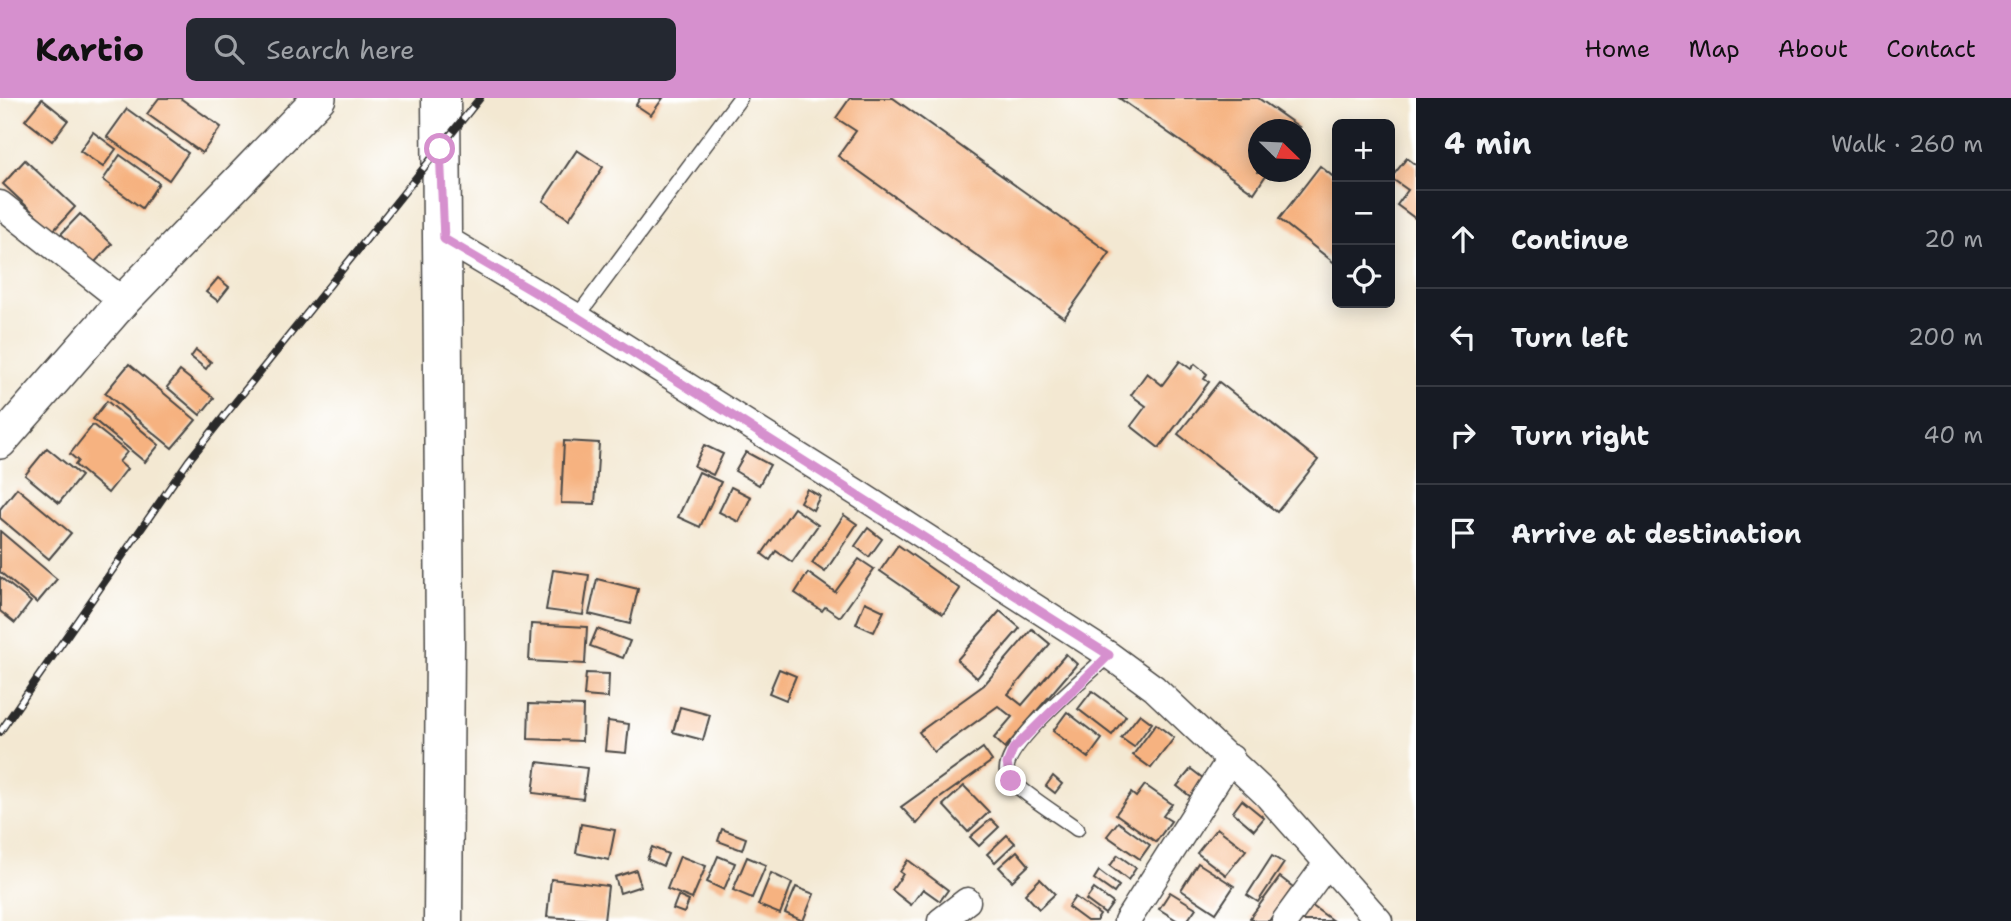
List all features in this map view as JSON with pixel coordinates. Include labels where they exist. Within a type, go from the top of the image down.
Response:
[{"type":"main road","points":[[441,98],[444,239],[443,921]]},
{"type":"street","points":[[0,442],[123,301],[319,98]]},
{"type":"street","points":[[0,204],[123,301]]},
{"type":"street","points":[[444,239],[577,317],[1109,655],[1154,688],[1231,758],[1379,921]]},
{"type":"street","points":[[1127,921],[1231,758]]},
{"type":"street","points":[[1285,921],[1326,865]]},
{"type":"street","points":[[941,921],[967,901]]},
{"type":"lane","points":[[577,317],[740,98]]},
{"type":"lane","points":[[1077,829],[1011,781],[1007,764],[1013,749],[1027,733],[1109,655]]},
{"type":"building","points":[[159,98],[180,98],[221,127],[202,153],[147,114]]},
{"type":"building","points":[[640,98],[663,98],[651,115],[636,105]]},
{"type":"building","points":[[850,98],[893,98],[1110,253],[1064,318],[838,156],[856,131],[836,118]]},
{"type":"building","points":[[1119,98],[1258,98],[1288,119],[1248,119],[1248,182],[1261,182],[1254,193]]},
{"type":"building","points":[[42,99],[68,120],[52,141],[25,120]]},
{"type":"building","points":[[127,109],[188,153],[169,180],[107,137]]},
{"type":"building","points":[[93,132],[116,149],[103,167],[80,151]]},
{"type":"building","points":[[577,150],[603,167],[569,219],[543,201]]},
{"type":"building","points":[[120,155],[159,183],[142,208],[103,180]]},
{"type":"building","points":[[1407,158],[1416,165],[1416,219],[1397,205],[1408,190],[1395,181],[1395,173]]},
{"type":"building","points":[[25,160],[75,207],[53,231],[3,184]]},
{"type":"building","points":[[1320,166],[1332,176],[1332,261],[1279,219],[1308,182],[1311,182],[1311,178]]},
{"type":"building","points":[[80,214],[112,244],[93,264],[61,234]]},
{"type":"building","points":[[218,278],[229,287],[218,301],[206,292]]},
{"type":"building","points":[[196,350],[211,362],[206,369],[191,357]]},
{"type":"building","points":[[1180,361],[1191,369],[1195,364],[1207,374],[1204,379],[1209,382],[1159,448],[1131,426],[1146,406],[1131,395],[1147,373],[1162,385]]},
{"type":"building","points":[[129,364],[196,420],[172,448],[105,393]]},
{"type":"building","points":[[180,371],[214,398],[200,415],[167,387]]},
{"type":"building","points":[[1219,382],[1318,460],[1277,512],[1178,434]]},
{"type":"building","points":[[107,401],[159,445],[145,462],[93,419]]},
{"type":"building","points":[[93,425],[127,452],[119,462],[127,469],[108,493],[75,465],[78,461],[70,454]]},
{"type":"building","points":[[564,441],[599,443],[595,504],[561,503]]},
{"type":"building","points":[[704,445],[723,454],[713,475],[694,466]]},
{"type":"building","points":[[47,448],[81,476],[59,503],[25,475]]},
{"type":"building","points":[[746,452],[770,465],[759,485],[735,471]]},
{"type":"building","points":[[699,472],[721,482],[700,527],[678,517]]},
{"type":"building","points":[[731,487],[751,497],[739,522],[719,512]]},
{"type":"building","points":[[17,488],[71,533],[49,559],[0,518],[0,509]]},
{"type":"building","points":[[807,489],[820,496],[813,510],[800,502]]},
{"type":"building","points":[[794,508],[818,525],[792,562],[776,551],[770,560],[762,554]]},
{"type":"building","points":[[844,515],[857,524],[825,572],[812,563]]},
{"type":"building","points":[[868,528],[882,539],[869,557],[855,546]]},
{"type":"building","points":[[0,531],[57,579],[37,603],[0,572]]},
{"type":"building","points":[[898,545],[960,589],[943,614],[880,571]]},
{"type":"building","points":[[859,559],[874,569],[840,617],[825,607],[822,611],[795,593],[808,573],[835,592]]},
{"type":"building","points":[[553,570],[589,575],[583,615],[546,610]]},
{"type":"building","points":[[0,577],[31,602],[15,623],[0,611]]},
{"type":"building","points":[[597,579],[638,589],[630,624],[589,614]]},
{"type":"building","points":[[865,602],[884,611],[874,632],[856,624]]},
{"type":"building","points":[[1000,611],[1020,628],[977,678],[957,660]]},
{"type":"building","points":[[531,624],[587,627],[585,664],[529,661]]},
{"type":"building","points":[[597,629],[630,641],[623,658],[590,646]]},
{"type":"building","points":[[1032,629],[1050,644],[1008,694],[1022,705],[1066,654],[1077,664],[1005,748],[994,738],[1012,717],[998,706],[934,752],[919,732],[984,685]]},
{"type":"building","points":[[779,669],[796,676],[786,700],[769,693]]},
{"type":"building","points":[[586,673],[609,674],[608,698],[584,696]]},
{"type":"building","points":[[1092,691],[1126,716],[1112,735],[1078,709]]},
{"type":"building","points":[[529,704],[583,706],[582,741],[528,739]]},
{"type":"building","points":[[680,707],[710,715],[703,740],[673,732]]},
{"type":"building","points":[[1067,712],[1102,739],[1088,758],[1053,731]]},
{"type":"building","points":[[1140,714],[1152,723],[1134,747],[1121,738]]},
{"type":"building","points":[[608,721],[629,724],[626,753],[605,751]]},
{"type":"building","points":[[1156,724],[1174,738],[1151,768],[1133,755]]},
{"type":"building","points":[[983,748],[992,761],[936,801],[917,824],[901,807]]},
{"type":"building","points":[[537,762],[587,768],[583,799],[533,793]]},
{"type":"building","points":[[1191,769],[1204,779],[1191,797],[1177,786]]},
{"type":"building","points":[[1053,776],[1062,784],[1055,793],[1046,786]]},
{"type":"building","points":[[1145,785],[1172,804],[1163,816],[1171,821],[1156,842],[1116,814],[1131,793],[1136,797]]},
{"type":"building","points":[[964,786],[989,812],[968,832],[943,805]]},
{"type":"building","points":[[1242,800],[1264,818],[1254,830],[1233,812]]},
{"type":"building","points":[[991,819],[999,827],[979,846],[970,837]]},
{"type":"building","points":[[1118,822],[1150,845],[1140,859],[1107,836]]},
{"type":"building","points":[[581,824],[615,830],[609,860],[576,853]]},
{"type":"building","points":[[1217,828],[1246,850],[1226,875],[1197,853]]},
{"type":"building","points":[[722,829],[746,838],[742,850],[718,841]]},
{"type":"building","points":[[1007,835],[1015,843],[995,862],[987,854]]},
{"type":"building","points":[[652,847],[668,854],[663,866],[647,859]]},
{"type":"building","points":[[1017,851],[1029,865],[1012,881],[999,867]]},
{"type":"building","points":[[1118,855],[1136,868],[1128,880],[1110,866]]},
{"type":"building","points":[[680,856],[706,866],[692,899],[667,889]]},
{"type":"building","points":[[718,856],[735,863],[724,890],[707,882]]},
{"type":"building","points":[[1272,856],[1284,863],[1258,902],[1247,895]]},
{"type":"building","points":[[747,857],[766,865],[752,898],[733,890]]},
{"type":"building","points":[[908,860],[948,890],[940,901],[923,889],[911,905],[892,890],[903,874],[900,872]]},
{"type":"building","points":[[1198,863],[1234,886],[1216,913],[1181,890]]},
{"type":"building","points":[[636,870],[641,886],[620,893],[615,877]]},
{"type":"building","points":[[1099,871],[1119,886],[1114,893],[1094,879]]},
{"type":"building","points":[[771,873],[792,883],[780,914],[758,905]]},
{"type":"building","points":[[1280,877],[1293,887],[1269,921],[1255,921],[1250,918]]},
{"type":"building","points":[[551,879],[608,886],[604,921],[547,917]]},
{"type":"building","points":[[1040,879],[1055,894],[1039,909],[1025,894]]},
{"type":"building","points":[[796,887],[814,894],[803,921],[785,913]]},
{"type":"building","points":[[1094,889],[1113,903],[1105,914],[1086,900]]},
{"type":"building","points":[[1170,892],[1196,908],[1187,921],[1178,921],[1159,909]]},
{"type":"building","points":[[678,896],[689,901],[684,913],[673,909]]},
{"type":"building","points":[[1075,897],[1100,915],[1096,921],[1087,921],[1068,907]]},
{"type":"building","points":[[1304,900],[1333,921],[1289,921]]},
{"type":"railway","points":[[0,732],[189,460],[480,98]]},
{"type":"route","points":[[440,149],[444,239],[577,317],[1109,655],[1013,749],[1006,770],[1011,781]]}]
